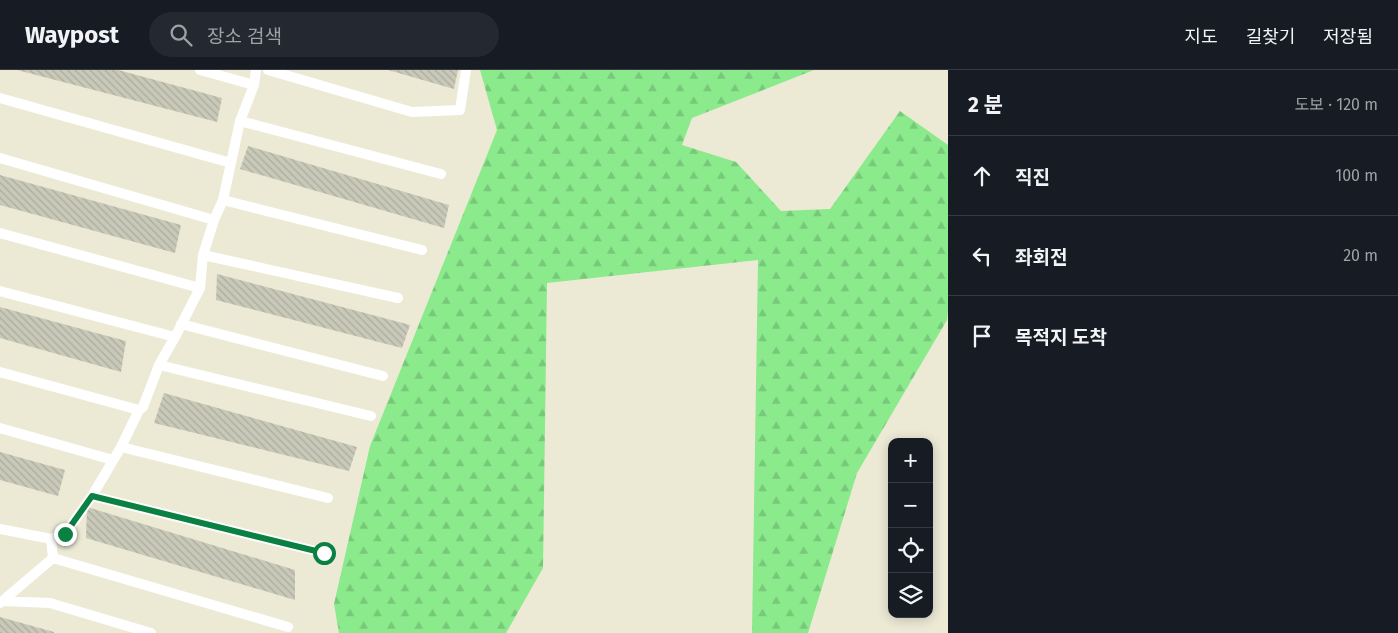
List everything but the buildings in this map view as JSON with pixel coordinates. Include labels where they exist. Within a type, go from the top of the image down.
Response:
[{"type":"lane","points":[[200,70],[254,85]]},
{"type":"lane","points":[[0,529],[51,539],[65,534],[92,496],[121,447],[139,410],[144,407],[159,365],[176,337],[200,288],[203,255],[214,220],[223,200],[240,121],[254,85],[256,70]]},
{"type":"lane","points":[[268,70],[412,112],[460,110],[466,70]]},
{"type":"lane","points":[[0,98],[231,163]]},
{"type":"lane","points":[[240,121],[440,174]]},
{"type":"lane","points":[[0,158],[214,220]]},
{"type":"lane","points":[[223,200],[422,250]]},
{"type":"lane","points":[[0,233],[200,288]]},
{"type":"lane","points":[[203,255],[398,298]]},
{"type":"lane","points":[[0,291],[176,337]]},
{"type":"lane","points":[[181,324],[383,376]]},
{"type":"lane","points":[[159,365],[371,416]]},
{"type":"lane","points":[[0,372],[139,410]]},
{"type":"lane","points":[[0,428],[113,460]]},
{"type":"lane","points":[[121,447],[328,498]]},
{"type":"lane","points":[[92,496],[324,553]]},
{"type":"lane","points":[[51,539],[54,558]]},
{"type":"lane","points":[[1,602],[54,558]]},
{"type":"lane","points":[[54,558],[288,627]]},
{"type":"lane","points":[[1,602],[50,603],[151,633]]},
{"type":"green space","points":[[480,70],[814,70],[692,118],[682,145],[736,162],[781,211],[830,209],[900,111],[948,145],[947,320],[857,473],[808,633],[752,633],[758,260],[547,283],[543,568],[506,633],[339,633],[334,604],[370,446],[497,130]]},
{"type":"route","points":[[65,534],[92,496],[324,553]]}]
